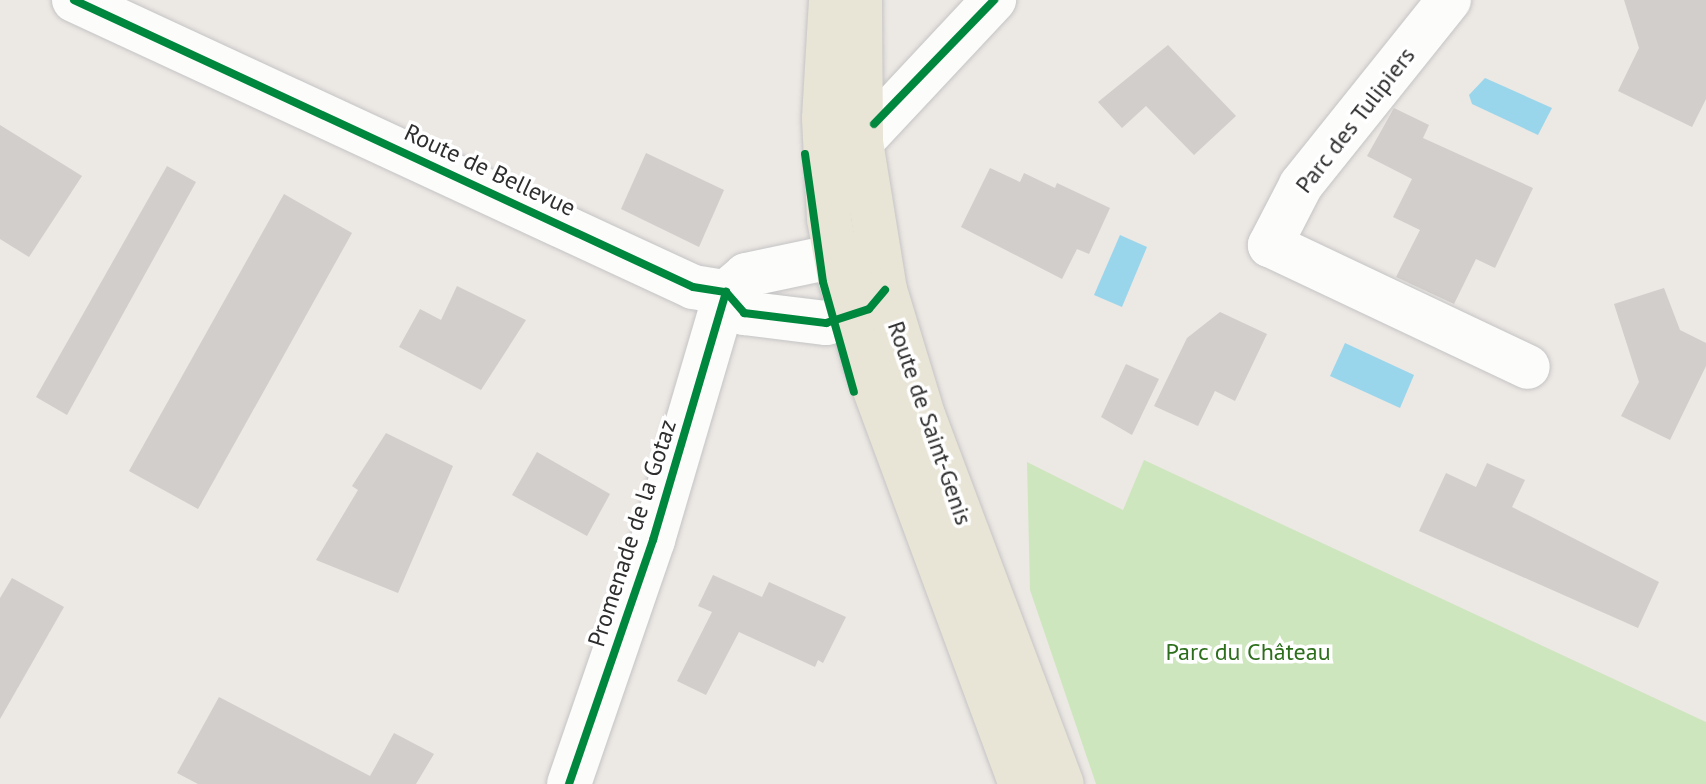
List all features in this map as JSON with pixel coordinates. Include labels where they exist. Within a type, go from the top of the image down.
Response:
[{"type":"main road","name":"Route de Saint-Genis","points":[[831,0],[824,119],[836,256],[850,317],[1021,784]]},
{"type":"main road","name":"Route de Saint-Genis","points":[[860,0],[861,142],[883,282],[923,415],[1062,784]]},
{"type":"street","name":"Route de Bellevue","points":[[74,0],[678,280],[726,292],[744,313],[818,324],[850,317],[869,309],[883,282]]},
{"type":"street","points":[[861,142],[994,0]]},
{"type":"street","name":"Parc des Tulipiers","points":[[1449,0],[1301,185],[1270,245],[1528,367]]},
{"type":"street","points":[[726,292],[746,275],[836,256],[858,258],[883,282]]},
{"type":"street","name":"Promenade de la Gotaz","points":[[569,784],[658,525],[726,292]]},
{"type":"green space","name":"Parc du Château","points":[[1144,460],[1706,722],[1706,784],[1096,784],[1030,590],[1027,462],[1123,510]]},
{"type":"water","points":[[1485,78],[1552,108],[1538,135],[1472,104],[1469,95]]},
{"type":"water","points":[[1120,235],[1147,247],[1122,307],[1094,295]]},
{"type":"water","points":[[1345,343],[1414,375],[1400,408],[1330,376]]},
{"type":"building","points":[[1624,0],[1706,0],[1706,99],[1692,127],[1618,91],[1639,48]]},
{"type":"building","points":[[1168,45],[1236,116],[1194,155],[1146,106],[1122,128],[1098,102]]},
{"type":"building","points":[[1394,108],[1429,125],[1423,138],[1533,188],[1495,268],[1476,259],[1454,304],[1396,277],[1420,230],[1393,217],[1412,179],[1367,156]]},
{"type":"building","points":[[0,125],[82,176],[29,257],[0,239]]},
{"type":"building","points":[[646,153],[724,190],[699,247],[621,209]]},
{"type":"building","points":[[167,166],[196,182],[67,415],[36,397]]},
{"type":"building","points":[[990,168],[1020,182],[1024,173],[1055,188],[1057,183],[1110,208],[1089,254],[1077,249],[1062,279],[961,227]]},
{"type":"building","points":[[284,194],[352,233],[198,509],[129,471]]},
{"type":"building","points":[[457,286],[526,320],[481,390],[399,347],[420,309],[441,320]]},
{"type":"building","points":[[1664,288],[1680,330],[1706,343],[1706,366],[1670,440],[1621,416],[1639,382],[1614,304]]},
{"type":"building","points":[[1220,312],[1267,334],[1235,401],[1215,391],[1198,426],[1154,406],[1187,338]]},
{"type":"building","points":[[1126,364],[1159,379],[1132,435],[1101,417]]},
{"type":"building","points":[[386,433],[453,466],[398,593],[316,560],[358,490],[352,486]]},
{"type":"building","points":[[537,452],[610,494],[587,536],[512,495]]},
{"type":"building","points":[[1487,463],[1525,480],[1512,507],[1659,582],[1638,628],[1419,531],[1446,473],[1476,487]]},
{"type":"building","points":[[713,575],[762,597],[769,582],[846,617],[823,663],[818,660],[815,667],[739,632],[706,695],[677,681],[712,612],[698,606]]},
{"type":"building","points":[[12,578],[64,607],[0,719],[0,598]]},
{"type":"building","points":[[219,697],[370,776],[394,733],[434,754],[416,784],[198,784],[177,773]]},
{"type":"cycle path","points":[[74,0],[693,287],[726,292],[744,313],[826,323],[869,309],[885,290]]},
{"type":"cycle path","points":[[874,124],[994,0]]},
{"type":"cycle path","points":[[805,154],[823,282],[854,392]]},
{"type":"cycle path","points":[[569,784],[653,540],[726,292]]}]
